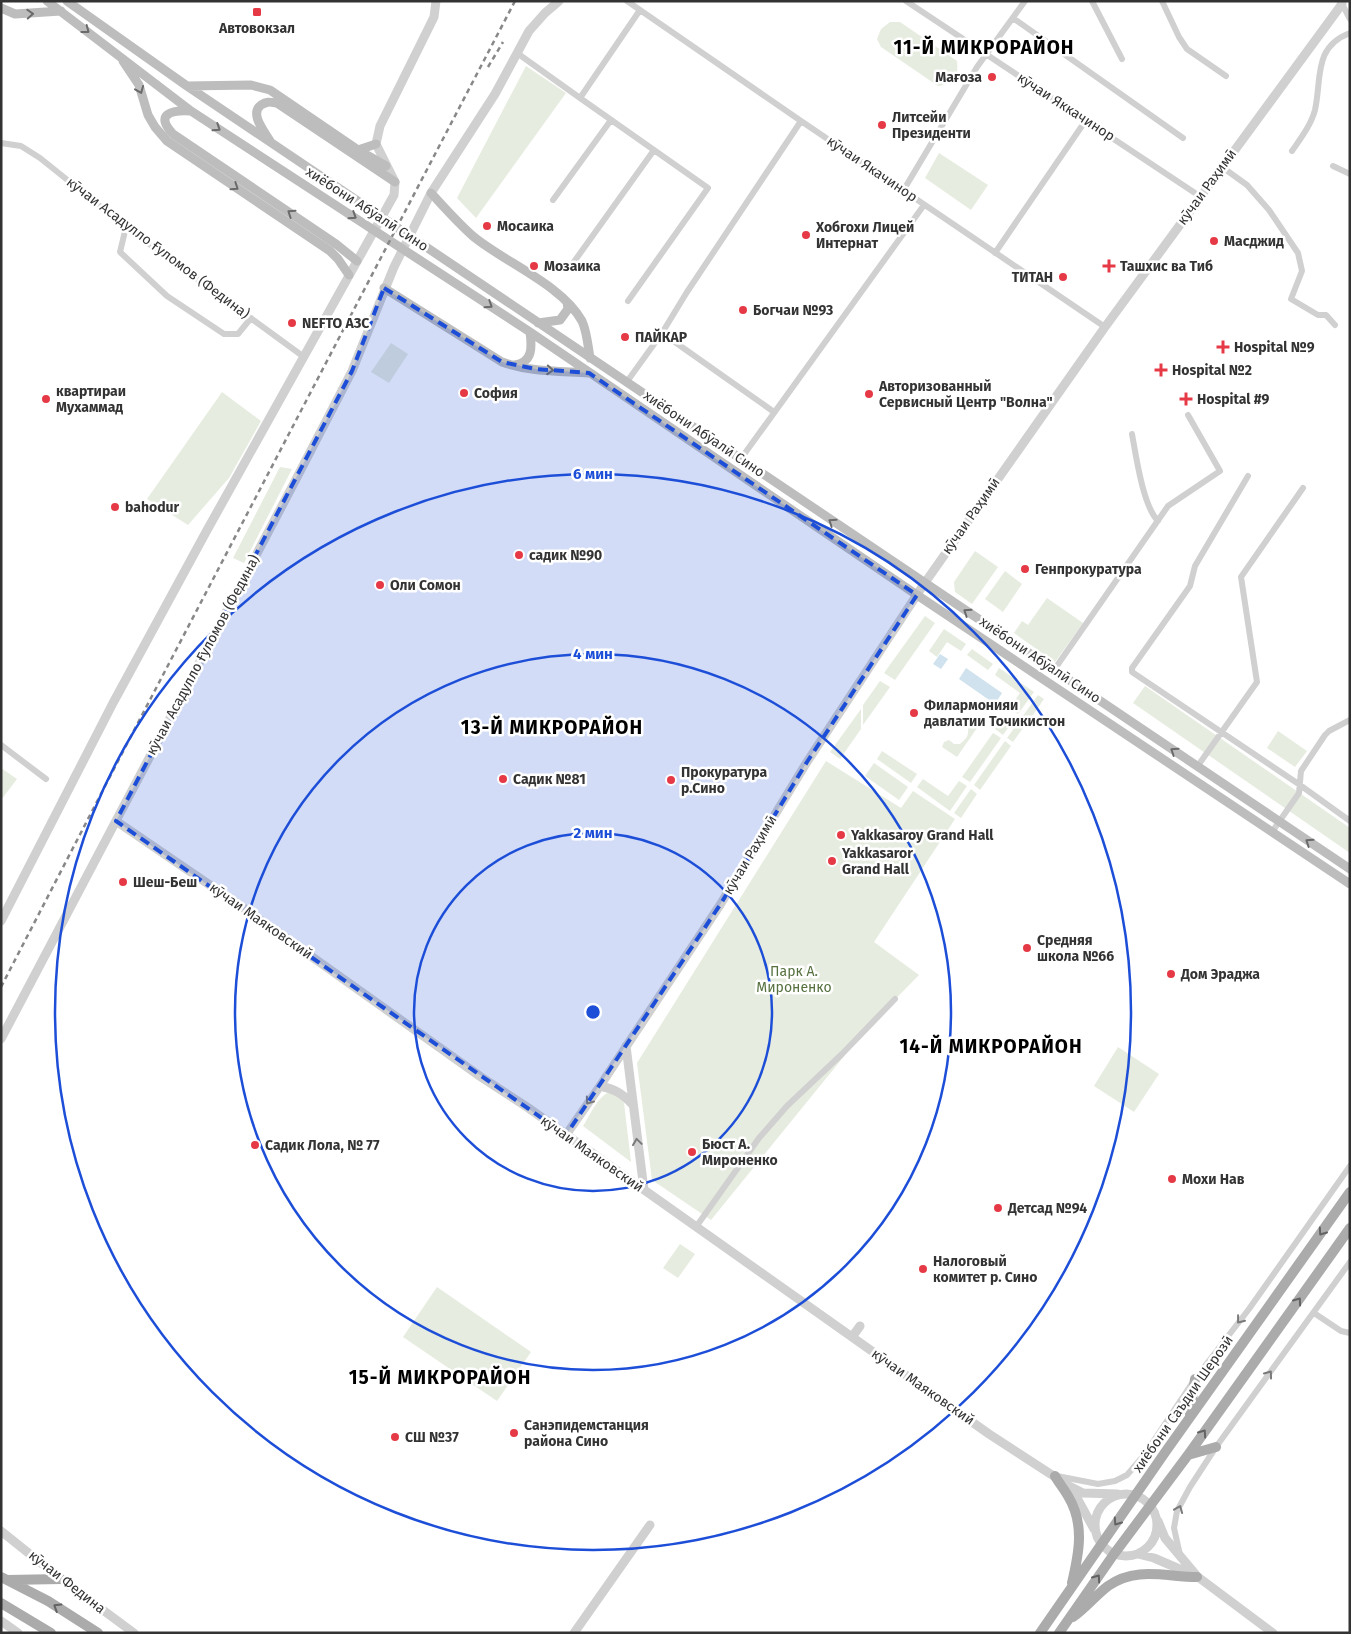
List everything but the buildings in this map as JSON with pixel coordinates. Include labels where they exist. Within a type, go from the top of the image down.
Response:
[{"type":"main road","name":"хиёбони Абӯалӣ Сино","points":[[47,1],[190,111],[530,332],[918,595],[1350,884]]},
{"type":"main road","name":"хиёбони Абӯалӣ Сино","points":[[69,2],[271,143],[1350,869]]},
{"type":"main road","points":[[1,8],[15,14],[61,11]]},
{"type":"main road","points":[[119,55],[139,85],[148,115],[167,141],[330,251],[349,275]]},
{"type":"main road","points":[[187,86],[251,85],[270,90],[358,150],[386,166]]},
{"type":"main road","points":[[271,143],[256,116],[258,108],[268,101],[277,104],[395,182]]},
{"type":"main road","points":[[190,111],[171,111],[166,115],[166,126],[186,142],[336,244],[357,261]]},
{"type":"main road","points":[[358,150],[376,144]]},
{"type":"main road","points":[[431,194],[475,237],[567,302],[582,322],[588,340],[590,358]]},
{"type":"main road","points":[[384,288],[502,362],[536,370],[589,373]]},
{"type":"main road","points":[[538,323],[560,320],[568,310],[567,302]]},
{"type":"main road","points":[[512,365],[520,364],[527,360],[531,352],[530,332]]},
{"type":"main road","name":"хиёбони Саъдии Шерозӣ","points":[[1040,1633],[1350,1192]]},
{"type":"main road","points":[[1059,1633],[1350,1228]]},
{"type":"main road","points":[[1190,1418],[1195,1379]]},
{"type":"main road","points":[[1188,1455],[1216,1447]]},
{"type":"main road","points":[[1055,1476],[1068,1495],[1078,1517],[1080,1552],[1071,1588]]},
{"type":"main road","points":[[1067,1622],[1085,1609],[1105,1588],[1116,1580],[1148,1573],[1179,1577],[1198,1577]]},
{"type":"main road","points":[[4,1578],[61,1580]]},
{"type":"main road","points":[[4,1578],[48,1601],[98,1633]]},
{"type":"main road","points":[[1,1603],[51,1633]]},
{"type":"street","points":[[1,921],[113,703],[394,195],[395,182],[376,144],[380,126],[434,17],[436,1]]},
{"type":"street","points":[[431,194],[495,94],[529,31],[545,12],[559,1]]},
{"type":"street","name":"кӯчаи Якачинор","points":[[627,1],[1105,327]]},
{"type":"street","name":"кӯчаи Яккачинор","points":[[906,1],[1201,197]]},
{"type":"street","points":[[903,191],[977,67],[1025,1]]},
{"type":"street","points":[[1092,1],[1122,59]]},
{"type":"street","points":[[1162,1],[1179,37],[1187,49],[1226,76]]},
{"type":"street","points":[[1341,3],[1350,19]]},
{"type":"street","name":"кӯчаи Раҳимӣ","points":[[566,1135],[720,905],[836,712],[1105,327],[1341,3]]},
{"type":"street","points":[[580,98],[640,10]]},
{"type":"street","points":[[1013,18],[1183,138]]},
{"type":"street","points":[[1292,151],[1308,128],[1315,110],[1317,89],[1326,49],[1339,37],[1350,33]]},
{"type":"street","points":[[516,53],[708,188],[628,301]]},
{"type":"street","points":[[553,200],[611,120]]},
{"type":"street","points":[[995,253],[1086,120]]},
{"type":"street","points":[[626,383],[662,333],[801,121]]},
{"type":"street","name":"кӯчаи Асадулло Ғуломов (Федина)","points":[[1,143],[27,148],[126,226],[304,357]]},
{"type":"street","points":[[571,266],[654,150]]},
{"type":"street","points":[[1333,166],[1350,174]]},
{"type":"street","points":[[1222,167],[1247,185],[1269,210],[1298,253],[1302,271],[1291,299],[1318,315],[1326,315],[1335,325]]},
{"type":"street","name":"кӯчаи Асадулло Ғуломов (Федина)","points":[[1,1039],[352,371],[384,288],[431,194]]},
{"type":"street","points":[[740,460],[924,204]]},
{"type":"street","points":[[126,226],[120,252],[167,296],[224,334],[238,334],[251,318]]},
{"type":"street","points":[[662,333],[774,412]]},
{"type":"street","points":[[1054,670],[1168,506],[1220,471],[1188,415]]},
{"type":"street","points":[[1132,434],[1138,467],[1147,499],[1152,515],[1158,521]]},
{"type":"street","points":[[1248,476],[1195,566],[1190,586],[1132,668],[1132,672],[1300,784],[1350,821]]},
{"type":"street","points":[[1197,767],[1257,682],[1241,577],[1303,488]]},
{"type":"street","points":[[1272,832],[1299,793],[1301,771],[1325,736],[1329,731],[1350,720]]},
{"type":"street","points":[[1,745],[46,778]]},
{"type":"street","name":"кӯчаи Маяковский","points":[[116,821],[566,1135],[989,1434],[1069,1486],[1083,1493],[1127,1493],[1137,1495]]},
{"type":"street","points":[[696,1227],[759,1138],[787,1106],[842,1054],[895,999]]},
{"type":"street","points":[[626,1046],[644,1190]]},
{"type":"street","points":[[600,1086],[615,1090],[624,1095],[632,1104]]},
{"type":"street","points":[[1055,1476],[1098,1484],[1115,1482],[1127,1476],[1145,1454],[1195,1379],[1249,1310],[1350,1166]]},
{"type":"street","points":[[1181,1556],[1174,1528],[1177,1511],[1190,1486],[1216,1447],[1350,1262]]},
{"type":"street","points":[[1314,1313],[1340,1331],[1350,1333]]},
{"type":"street","points":[[852,1337],[860,1326]]},
{"type":"street","name":"кӯчаи Маяковский","points":[[1069,1486],[1101,1545]]},
{"type":"street","points":[[1094,1530],[1094,1521],[1102,1504],[1118,1494]]},
{"type":"street","points":[[1137,1495],[1150,1505],[1165,1538],[1198,1577]]},
{"type":"street","points":[[1101,1545],[1114,1554],[1130,1556],[1138,1554],[1152,1543],[1156,1534],[1156,1516]]},
{"type":"street","points":[[574,1633],[650,1524]]},
{"type":"street","name":"кӯчаи Федина","points":[[1,1530],[61,1580],[134,1633]]},
{"type":"street","points":[[1138,1554],[1154,1558],[1198,1577],[1273,1633]]},
{"type":"street","points":[[2,1624],[18,1633]]},
{"type":"highlighted area","points":[[384,288],[502,362],[536,369],[589,373],[917,595],[807,762],[720,905],[566,1135],[116,821],[352,371]]},
{"type":"green space","points":[[890,22],[900,22],[957,61],[956,75],[952,81],[938,86],[881,47],[877,39],[881,29]]},
{"type":"green space","points":[[526,66],[566,93],[476,218],[457,198]]},
{"type":"green space","points":[[939,153],[988,185],[971,210],[925,178]]},
{"type":"green space","points":[[391,343],[408,354],[389,383],[371,372]]},
{"type":"green space","points":[[222,392],[261,421],[229,478],[188,525],[147,499]]},
{"type":"green space","points":[[280,467],[292,469],[244,563],[233,558]]},
{"type":"green space","points":[[975,551],[998,567],[972,604],[955,592],[954,582]]},
{"type":"green space","points":[[1005,571],[1022,584],[1003,612],[985,599]]},
{"type":"green space","points":[[1047,598],[1083,623],[1055,662],[1014,633],[1022,621],[1028,625]]},
{"type":"green space","points":[[925,616],[935,623],[895,680],[884,673]]},
{"type":"green space","points":[[944,629],[966,644],[961,651],[947,642],[937,657],[929,651]]},
{"type":"green space","points":[[972,649],[993,664],[988,670],[967,655]]},
{"type":"green space","points":[[999,668],[1034,692],[1018,714],[1009,709],[1020,693],[995,675]]},
{"type":"green space","points":[[880,681],[890,687],[863,725],[863,705]]},
{"type":"green space","points":[[1145,686],[1350,828],[1350,853],[1133,703]]},
{"type":"green space","points":[[1038,695],[1044,699],[1028,722],[1022,717]]},
{"type":"green space","points":[[861,709],[861,729],[840,759],[830,752]]},
{"type":"green space","points":[[1005,716],[1013,721],[1003,735],[995,729]]},
{"type":"green space","points":[[962,718],[977,728],[957,757],[942,747],[944,742],[949,740],[954,744],[960,744],[967,737],[968,728],[963,724],[959,724]]},
{"type":"green space","points":[[1017,724],[1023,728],[1013,742],[1007,738]]},
{"type":"green space","points":[[1278,731],[1307,751],[1295,767],[1267,748]]},
{"type":"green space","points":[[993,733],[1001,738],[970,782],[962,777]]},
{"type":"green space","points":[[1005,741],[1011,746],[980,790],[974,785]]},
{"type":"green space","points":[[882,751],[917,774],[911,783],[877,759]]},
{"type":"green space","name":"Парк А. Мироненко","points":[[826,761],[901,808],[913,791],[955,819],[874,942],[919,975],[867,1028],[711,1220],[652,1180],[637,1063]]},
{"type":"green space","points":[[874,763],[908,787],[899,800],[865,776]]},
{"type":"green space","points":[[1,768],[17,779],[1,800]]},
{"type":"green space","points":[[923,779],[948,796],[959,781],[967,786],[950,811],[917,787]]},
{"type":"green space","points":[[971,789],[977,794],[961,818],[954,813]]},
{"type":"green space","points":[[1118,1047],[1159,1074],[1134,1112],[1094,1086]]},
{"type":"green space","points":[[613,1091],[621,1097],[624,1103],[631,1162],[583,1126],[599,1100]]},
{"type":"green space","points":[[680,1244],[695,1254],[678,1278],[663,1268]]},
{"type":"green space","points":[[437,1287],[531,1352],[497,1401],[403,1337]]},
{"type":"water","points":[[940,654],[948,659],[941,669],[933,664]]},
{"type":"water","points":[[966,668],[1002,693],[995,704],[959,679]]},
{"type":"railway","points":[[1,987],[515,1]]},
{"type":"railway","points":[[488,67],[503,42]]},
{"type":"place","name":"Автовокзал","points":[[257,12]]},
{"type":"place","name":"Мағоза","points":[[992,77]]},
{"type":"place","name":"Литсейи Президенти","points":[[882,125]]},
{"type":"place","name":"Мосаика","points":[[487,226]]},
{"type":"place","name":"Хобгохи Лицей Интернат","points":[[806,235]]},
{"type":"place","name":"Масджид","points":[[1214,241]]},
{"type":"place","name":"Мозаика","points":[[534,266]]},
{"type":"place","name":"Ташхис ва Тиб","points":[[1109,266]]},
{"type":"place","name":"ТИТАН","points":[[1063,277]]},
{"type":"place","name":"Богчаи №93","points":[[743,310]]},
{"type":"place","name":"NEFTO АЗС","points":[[292,323]]},
{"type":"place","name":"ПАЙКАР","points":[[625,337]]},
{"type":"place","name":"Hospital №9","points":[[1223,347]]},
{"type":"place","name":"Hospital №2","points":[[1161,370]]},
{"type":"place","name":"София","points":[[464,393]]},
{"type":"place","name":"Авторизованный Сервисный Центр \"Волна\"","points":[[869,394]]},
{"type":"place","name":"квартираи Мухаммад","points":[[46,399]]},
{"type":"place","name":"Hospital #9","points":[[1186,399]]},
{"type":"place","name":"bahodur","points":[[115,507]]},
{"type":"place","name":"садик №90","points":[[519,555]]},
{"type":"place","name":"Генпрокуратура","points":[[1025,569]]},
{"type":"place","name":"Оли Сомон","points":[[380,585]]},
{"type":"place","name":"Филармонияи давлатии Точикистон","points":[[914,713]]},
{"type":"place","name":"Садик №81","points":[[503,779]]},
{"type":"place","name":"Прокуратура р.Сино","points":[[671,780]]},
{"type":"place","name":"Yakkasaroy Grand Hall","points":[[841,835]]},
{"type":"place","name":"Yakkasaror Grand Hall","points":[[832,861]]},
{"type":"place","name":"Шеш-Беш","points":[[123,882]]},
{"type":"place","name":"Средняя школа №66","points":[[1027,948]]},
{"type":"place","name":"Дом Эраджа","points":[[1171,974]]},
{"type":"place","name":"Садик Лола, № 77","points":[[255,1145]]},
{"type":"place","name":"Бюст А. Мироненко","points":[[692,1152]]},
{"type":"place","name":"Мохи Нав","points":[[1172,1179]]},
{"type":"place","name":"Детсад №94","points":[[998,1208]]},
{"type":"place","name":"Налоговый комитет р. Сино","points":[[923,1269]]},
{"type":"place","name":"Санэпидемстанция района Сино","points":[[514,1433]]},
{"type":"place","name":"СШ №37","points":[[395,1437]]},
{"type":"district","name":"11-Й МИКРОРАЙОН","points":[[984,47]]},
{"type":"district","name":"13-Й МИКРОРАЙОН","points":[[552,727]]},
{"type":"district","name":"14-Й МИКРОРАЙОН","points":[[991,1046]]},
{"type":"district","name":"15-Й МИКРОРАЙОН","points":[[440,1377]]}]
